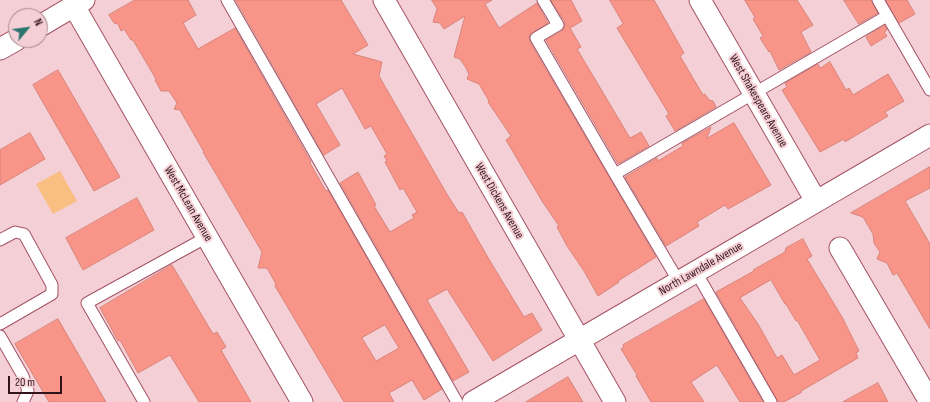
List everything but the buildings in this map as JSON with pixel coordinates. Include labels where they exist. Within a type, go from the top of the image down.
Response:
[{"type":"street","name":"West Dickens Avenue","points":[[384,0],[615,402]]},
{"type":"street","name":"West Shakespeare Avenue","points":[[700,0],[816,202]]},
{"type":"street","points":[[48,21],[79,3]]},
{"type":"street","name":"West McLean Avenue","points":[[79,3],[207,237],[302,402]]},
{"type":"street","name":"North Lawndale Avenue","points":[[473,402],[930,135]]},
{"type":"street","points":[[840,248],[930,402]]},
{"type":"lane","points":[[227,0],[457,402]]},
{"type":"lane","points":[[543,0],[558,25],[536,38],[615,174],[687,277],[771,402]]},
{"type":"lane","points":[[878,0],[930,90]]},
{"type":"lane","points":[[615,174],[887,16]]},
{"type":"lane","points":[[0,240],[15,232],[24,234],[52,284],[52,294],[2,320]]},
{"type":"lane","points":[[144,402],[87,303],[207,237]]},
{"type":"lane","points":[[0,336],[26,383],[28,391],[23,402]]},
{"type":"shaded area","points":[[60,171],[77,201],[53,214],[36,184]]}]
